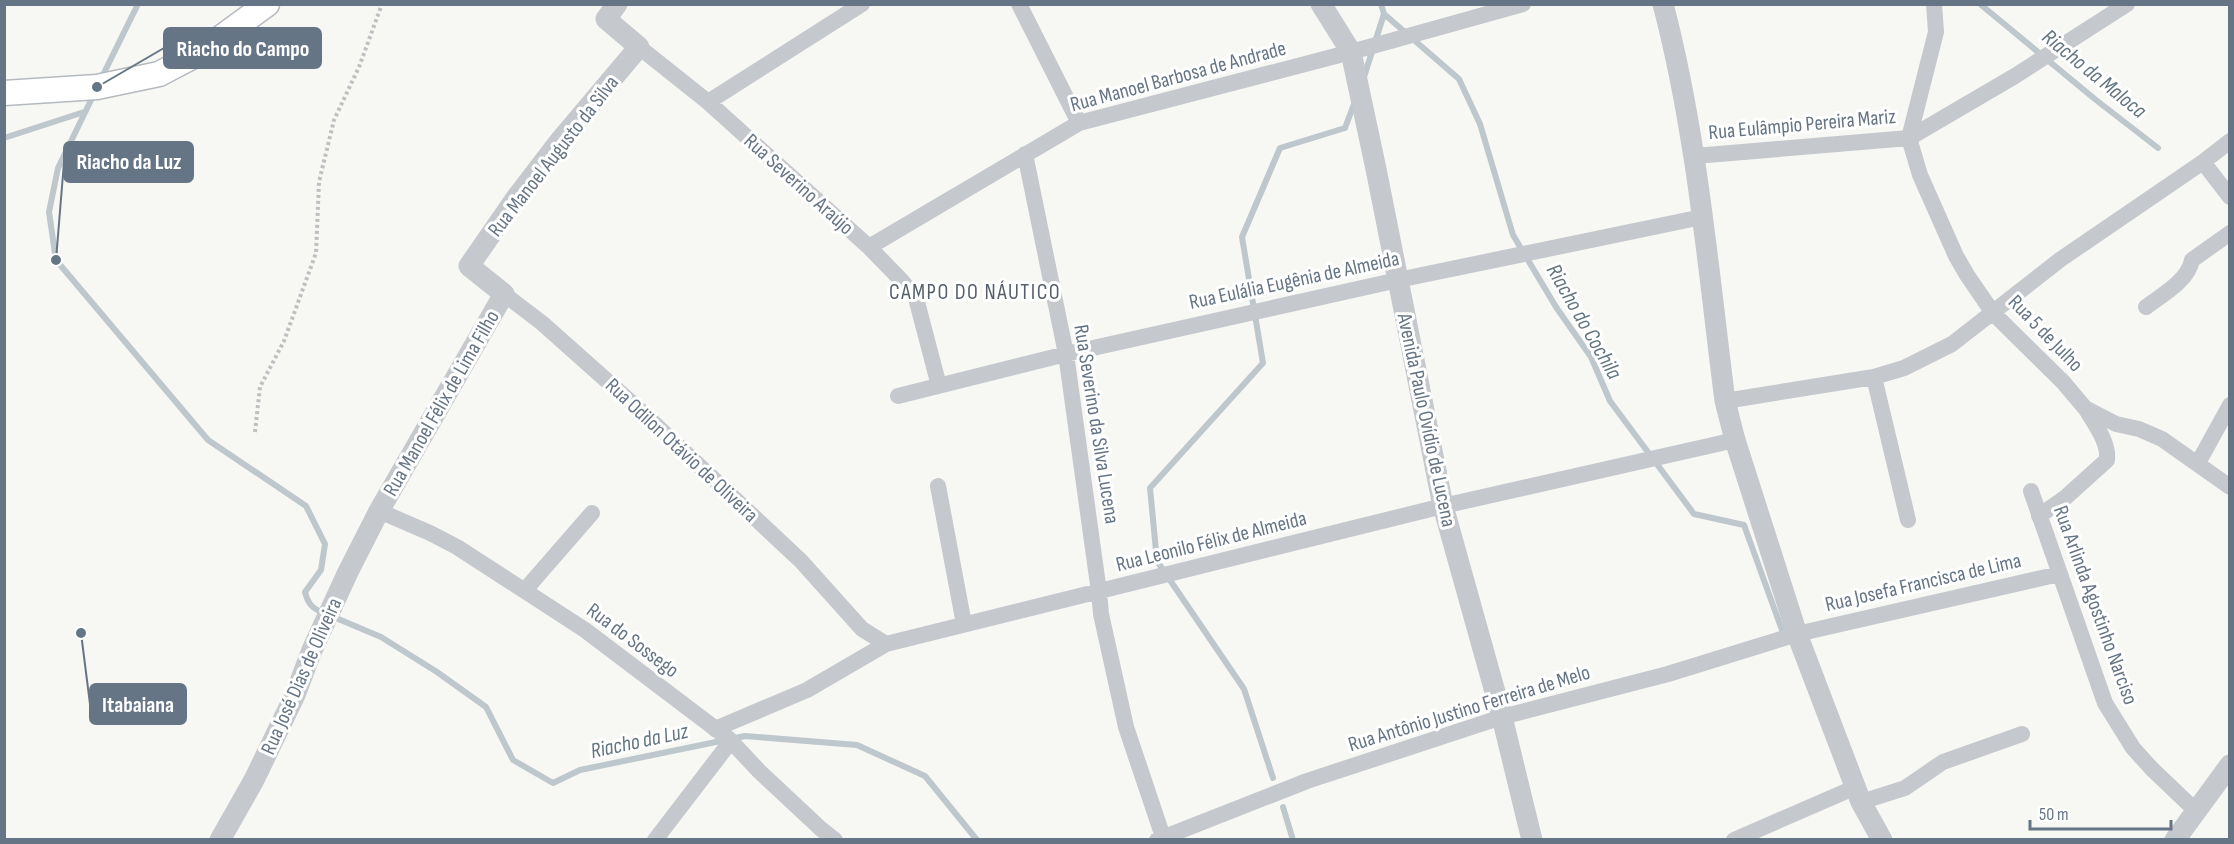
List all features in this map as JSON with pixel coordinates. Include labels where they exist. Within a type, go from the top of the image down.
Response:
[{"type":"main road","points":[[4,93],[97,87],[159,74],[203,51],[258,7]]},
{"type":"street","points":[[708,102],[862,4]]},
{"type":"street","points":[[1018,4],[1079,123]]},
{"type":"street","name":"Avenida Paulo Ovídio de Lucena","points":[[1321,4],[1351,52],[1443,506],[1502,717],[1532,840]]},
{"type":"street","name":"Rua Manoel Barbosa de Andrade","points":[[869,247],[1079,123],[1351,52],[1523,4]]},
{"type":"street","points":[[1663,4],[1677,58],[1695,156],[1725,401],[1735,440],[1797,634],[1859,795],[1882,840]]},
{"type":"street","points":[[1910,138],[1936,32],[1935,4]]},
{"type":"street","name":"Rua Eulâmpio Pereira Mariz","points":[[1695,156],[1910,138],[2015,76],[2127,4]]},
{"type":"street","name":"Rua Severino Araújo","points":[[612,12],[639,48],[708,102],[869,247],[916,298],[939,386]]},
{"type":"street","name":"Rua Manoel Augusto da Silva","points":[[469,266],[558,143],[639,48]]},
{"type":"street","name":"Rua 5 de Julho","points":[[1910,138],[1920,175],[1956,256],[1993,313],[2063,382],[2085,408],[2116,424],[2139,429],[2162,439],[2229,487]]},
{"type":"street","points":[[1725,401],[1874,377],[1904,369],[1952,344],[2061,259],[2204,162],[2229,141]]},
{"type":"street","name":"Rua Severino da Silva Lucena","points":[[1025,154],[1066,354],[1100,591],[1101,614],[1126,727],[1160,838]]},
{"type":"street","points":[[2204,162],[2229,197]]},
{"type":"street","name":"Rua Eulália Eugênia de Almeida","points":[[898,396],[1066,354],[1398,280],[1702,217]]},
{"type":"street","points":[[2146,308],[2190,269],[2192,260],[2229,233]]},
{"type":"street","name":"Rua Odilon Otávio de Oliveira","points":[[469,266],[542,323],[642,412],[801,561],[862,629],[886,644]]},
{"type":"street","name":"Rua Manoel Félix de Lima Filho","points":[[379,511],[504,294]]},
{"type":"street","points":[[1874,377],[1908,520]]},
{"type":"street","points":[[2198,463],[2229,405]]},
{"type":"street","points":[[2039,516],[2066,497],[2107,460],[2108,452],[2105,442],[2085,408]]},
{"type":"street","name":"Rua Leonilo Félix de Almeida","points":[[715,729],[807,690],[886,644],[1443,506],[1735,440]]},
{"type":"street","points":[[938,486],[964,624]]},
{"type":"street","name":"Rua Arlinda Agostinho Narciso","points":[[2031,491],[2099,689],[2112,718],[2133,748],[2196,811]]},
{"type":"street","name":"Rua do Sossego","points":[[379,511],[430,532],[457,547],[585,630],[731,741],[759,771],[832,839]]},
{"type":"street","name":"Rua José Dias de Oliveira","points":[[220,840],[254,780],[295,694],[312,650],[348,572],[379,511]]},
{"type":"street","points":[[525,591],[592,513]]},
{"type":"street","name":"Rua Josefa Francisca de Lima","points":[[1797,634],[2059,574]]},
{"type":"street","name":"Rua Antônio Justino Ferreira de Melo","points":[[1160,838],[1307,781],[1502,717],[1668,674],[1797,634]]},
{"type":"street","points":[[1734,840],[1859,795],[1905,788],[1943,762],[2022,734]]},
{"type":"street","points":[[655,840],[731,741]]},
{"type":"street","points":[[2175,840],[2229,765]]},
{"type":"path","points":[[255,432],[261,387],[284,340],[316,253],[319,182],[334,120],[359,66],[382,4]]},
{"type":"waterway","points":[[101,79],[138,4]]},
{"type":"waterway","name":"Riacho do Cochila","points":[[1381,4],[1384,14],[1459,79],[1480,124],[1513,235],[1556,307],[1591,357],[1610,401],[1694,514],[1744,525],[1782,630]]},
{"type":"waterway","name":"Riacho da Maloca","points":[[1980,4],[2158,148]]},
{"type":"waterway","points":[[1363,80],[1384,14]]},
{"type":"waterway","name":"Riacho da Luz","points":[[94,94],[58,168],[49,212],[56,260],[208,440],[306,506],[325,544],[321,570],[305,592],[311,605],[323,613]]},
{"type":"waterway","points":[[1273,778],[1244,689],[1157,561],[1150,488],[1263,363],[1242,237],[1280,148],[1345,128],[1354,104]]},
{"type":"waterway","points":[[4,138],[84,112]]},
{"type":"waterway","name":"Riacho da Luz","points":[[336,618],[381,637],[437,672],[486,707],[513,760],[553,783],[580,770],[745,736],[857,745],[925,776],[977,840]]},
{"type":"waterway","points":[[1283,807],[1293,840]]},
{"type":"place","name":"Riacho do Campo","points":[[97,87]]},
{"type":"place","name":"Riacho da Luz","points":[[56,260]]},
{"type":"place","name":"Itabaiana","points":[[81,633]]},
{"type":"district","name":"CAMPO DO NÁUTICO","points":[[975,291]]}]
